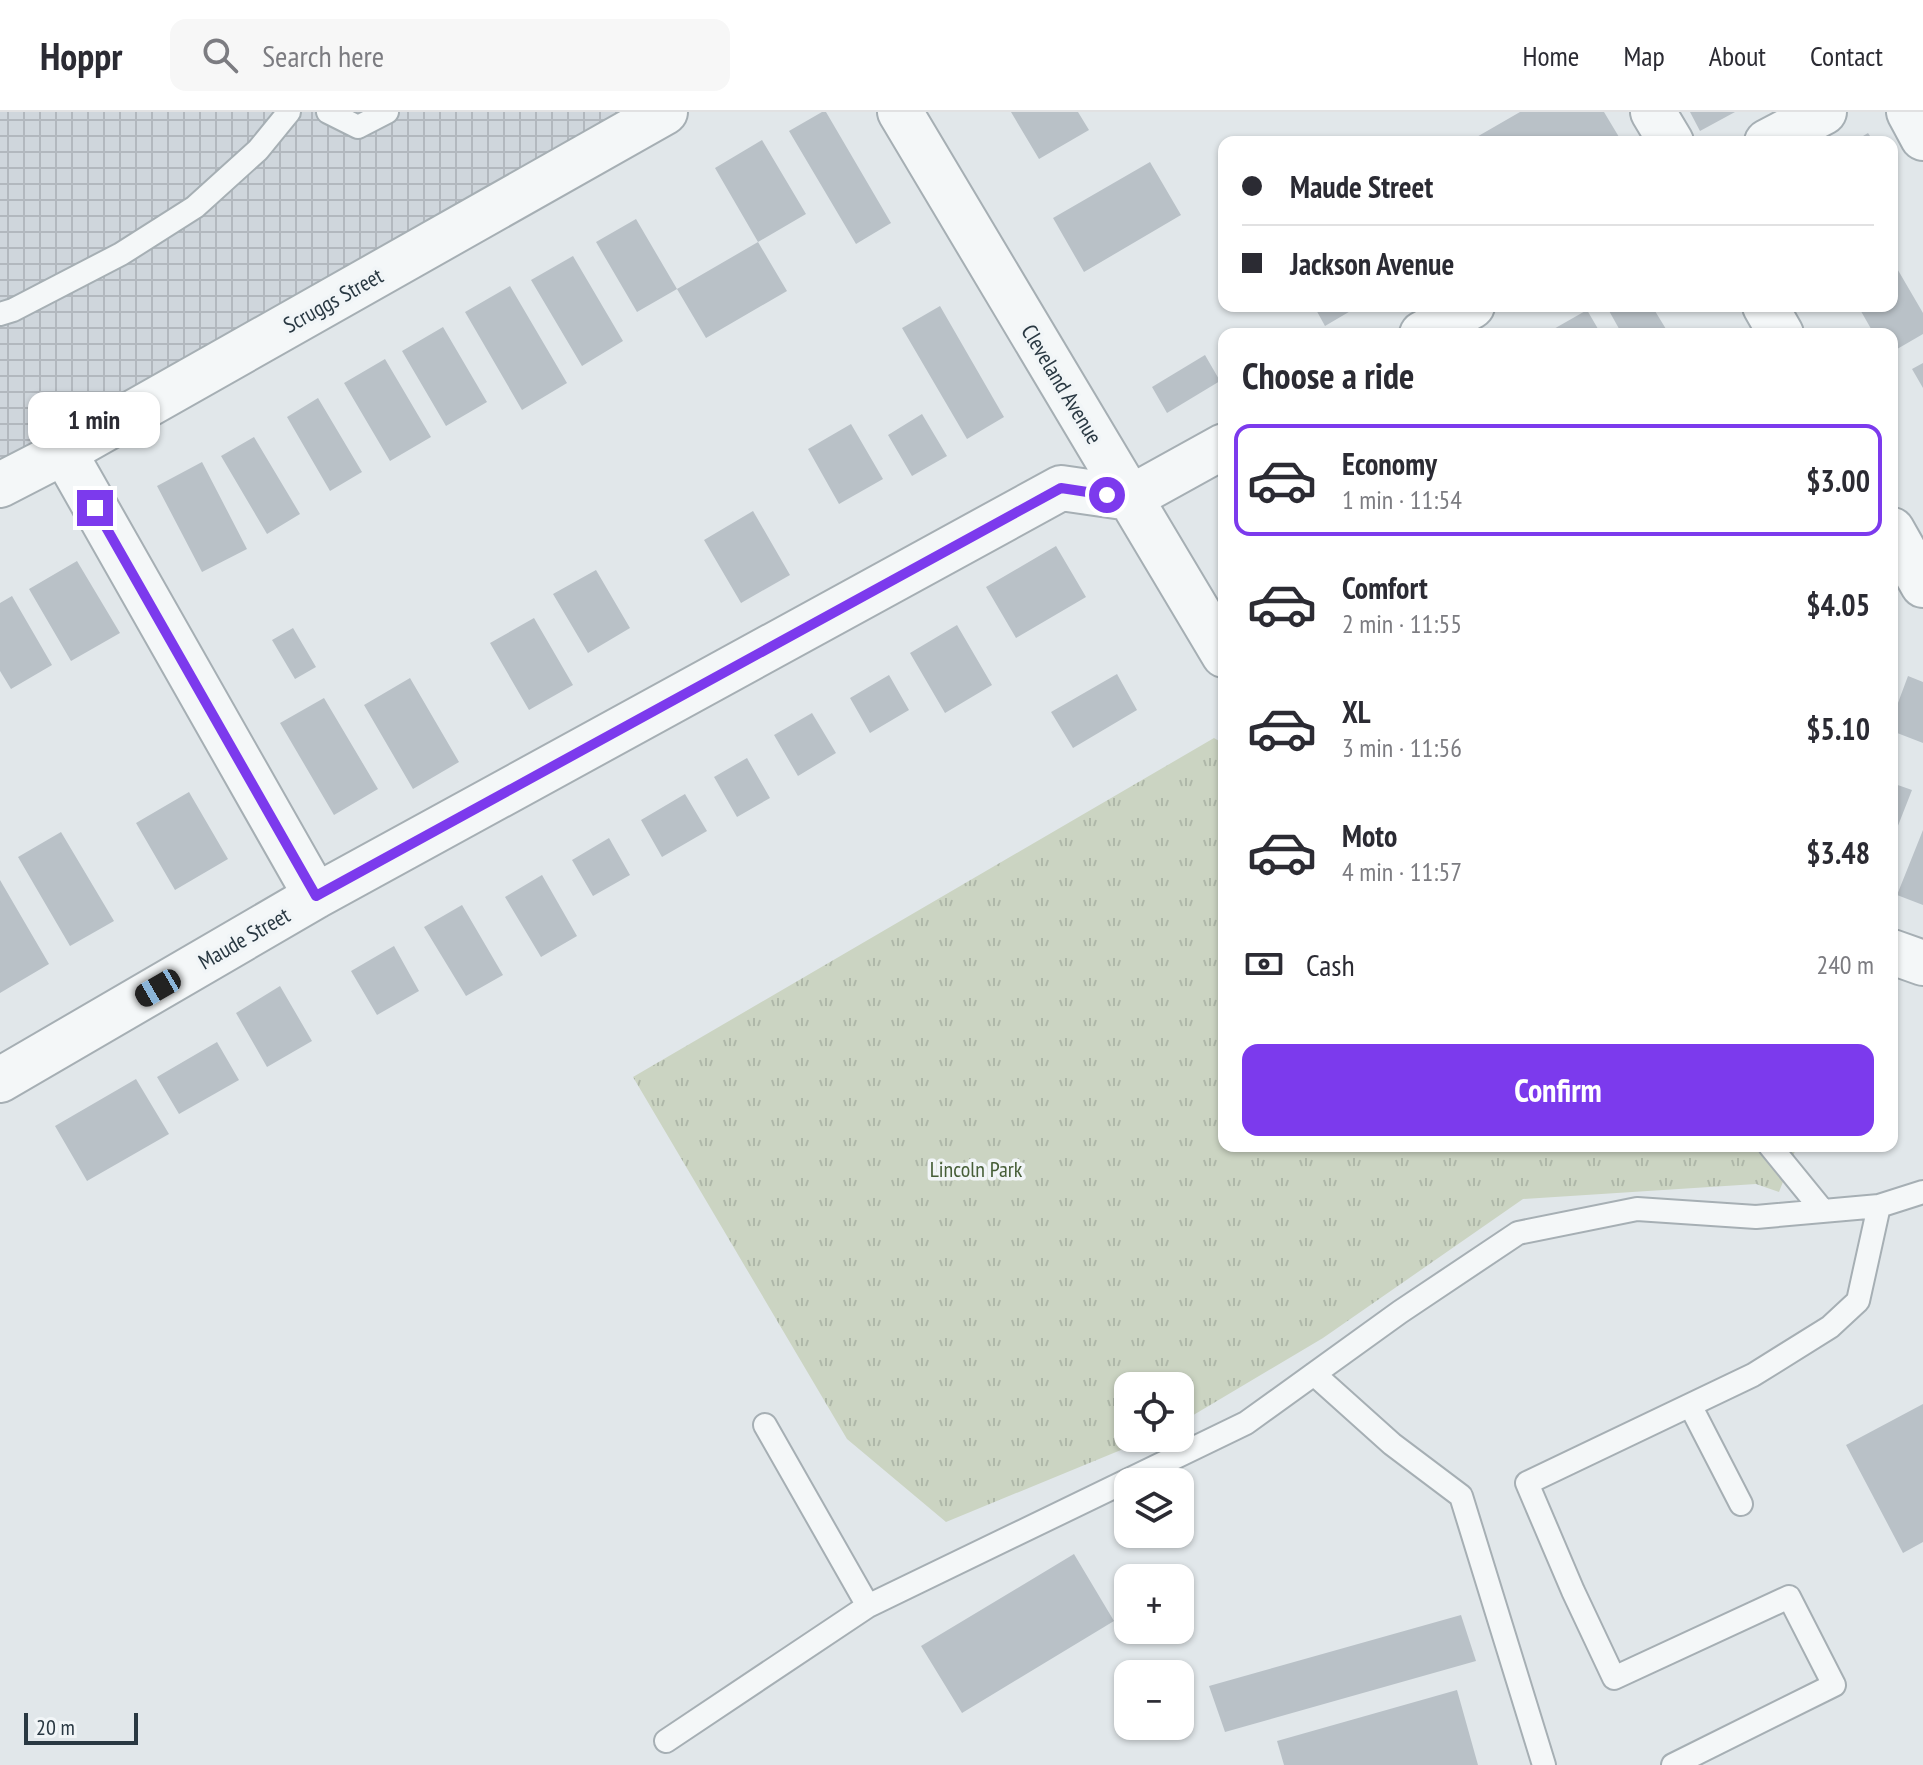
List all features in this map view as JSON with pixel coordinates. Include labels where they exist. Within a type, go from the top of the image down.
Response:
[{"type":"street","name":"Scruggs Street","points":[[0,485],[64,452],[665,112]]},
{"type":"street","name":"Cleveland Avenue","points":[[900,112],[1218,645]]},
{"type":"street","points":[[1653,112],[1667,136]]},
{"type":"street","points":[[1778,136],[1824,112]]},
{"type":"street","points":[[1909,112],[1923,138]]},
{"type":"street","points":[[1433,328],[1461,312]]},
{"type":"street","points":[[1130,498],[1218,449]]},
{"type":"street","points":[[64,452],[316,896]]},
{"type":"street","name":"Maude Street","points":[[0,1080],[316,896],[1061,488],[1130,498]]},
{"type":"street","points":[[1898,541],[1923,585]]},
{"type":"street","points":[[1898,954],[1923,963]]},
{"type":"lane","points":[[0,314],[121,254],[195,207],[258,150],[289,112]]},
{"type":"lane","points":[[328,112],[358,127],[387,112]]},
{"type":"lane","points":[[1775,1152],[1823,1211]]},
{"type":"lane","points":[[666,1741],[868,1606],[1246,1423],[1400,1312],[1518,1233],[1637,1209],[1756,1217],[1879,1206],[1923,1192]]},
{"type":"lane","points":[[1673,1765],[1834,1685],[1789,1597],[1614,1678],[1527,1483],[1753,1375],[1830,1327],[1858,1301],[1879,1206]]},
{"type":"lane","points":[[1314,1374],[1392,1444],[1461,1496],[1544,1765]]},
{"type":"lane","points":[[1690,1405],[1741,1504]]},
{"type":"lane","points":[[765,1425],[868,1606]]},
{"type":"shaded area","points":[[0,112],[659,112],[0,493]]},
{"type":"green space","name":"Lincoln Park","points":[[1214,738],[1218,740],[1218,1152],[1795,1152],[1779,1192],[1756,1184],[1523,1199],[1323,1338],[1194,1415],[1194,1372],[1114,1372],[1116,1452],[946,1522],[847,1439],[633,1077]]},
{"type":"building","points":[[826,112],[891,223],[856,244],[789,131]]},
{"type":"building","points":[[1011,112],[1078,112],[1089,130],[1039,159]]},
{"type":"building","points":[[1520,112],[1604,112],[1618,136],[1478,136]]},
{"type":"building","points":[[1690,112],[1735,112],[1700,131]]},
{"type":"building","points":[[762,140],[806,214],[758,242],[715,168]]},
{"type":"building","points":[[1150,162],[1181,215],[1084,272],[1053,218]]},
{"type":"building","points":[[636,219],[677,289],[637,312],[596,242]]},
{"type":"building","points":[[758,242],[787,291],[706,338],[677,289]]},
{"type":"building","points":[[573,256],[623,341],[582,366],[531,280]]},
{"type":"building","points":[[1898,270],[1923,313],[1923,334],[1898,349],[1898,328],[1871,328],[1861,312],[1898,312]]},
{"type":"building","points":[[510,286],[567,383],[522,410],[465,312]]},
{"type":"building","points":[[940,306],[1004,417],[967,439],[902,328]]},
{"type":"building","points":[[1317,312],[1349,312],[1325,326]]},
{"type":"building","points":[[1588,312],[1598,328],[1556,328]]},
{"type":"building","points":[[1610,312],[1656,312],[1665,328],[1619,328]]},
{"type":"building","points":[[443,327],[487,402],[446,426],[402,351]]},
{"type":"building","points":[[1205,355],[1218,378],[1218,382],[1167,413],[1152,387]]},
{"type":"building","points":[[385,359],[431,437],[390,461],[344,383]]},
{"type":"building","points":[[1923,363],[1923,388],[1912,369]]},
{"type":"building","points":[[318,398],[362,472],[330,491],[287,417]]},
{"type":"building","points":[[922,414],[947,456],[912,476],[888,435]]},
{"type":"building","points":[[851,424],[883,479],[839,504],[808,449]]},
{"type":"building","points":[[254,437],[300,514],[267,534],[221,456]]},
{"type":"building","points":[[202,462],[247,549],[202,572],[157,486]]},
{"type":"building","points":[[753,511],[790,575],[741,603],[704,540]]},
{"type":"building","points":[[1056,546],[1086,597],[1016,638],[986,587]]},
{"type":"building","points":[[77,561],[120,633],[71,661],[29,589]]},
{"type":"building","points":[[596,570],[630,628],[588,653],[553,594]]},
{"type":"building","points":[[12,596],[52,665],[11,689],[0,671],[0,603]]},
{"type":"building","points":[[534,618],[573,685],[529,710],[490,643]]},
{"type":"building","points":[[957,625],[992,685],[945,713],[910,653]]},
{"type":"building","points":[[293,628],[316,667],[295,679],[272,640]]},
{"type":"building","points":[[1117,674],[1137,710],[1073,748],[1051,712]]},
{"type":"building","points":[[889,675],[909,710],[870,733],[850,698]]},
{"type":"building","points":[[1908,676],[1923,682],[1923,743],[1898,733],[1898,703]]},
{"type":"building","points":[[410,678],[459,762],[413,789],[364,705]]},
{"type":"building","points":[[324,698],[378,789],[334,815],[280,723]]},
{"type":"building","points":[[812,713],[836,753],[798,776],[774,735]]},
{"type":"building","points":[[747,758],[770,798],[737,817],[714,777]]},
{"type":"building","points":[[1898,785],[1912,790],[1898,826]]},
{"type":"building","points":[[189,792],[228,859],[175,890],[136,823]]},
{"type":"building","points":[[685,794],[707,831],[662,857],[641,820]]},
{"type":"building","points":[[1923,830],[1923,905],[1898,895]]},
{"type":"building","points":[[61,832],[114,921],[70,946],[18,857]]},
{"type":"building","points":[[609,838],[630,875],[593,896],[572,860]]},
{"type":"building","points":[[542,875],[577,936],[541,957],[505,897]]},
{"type":"building","points":[[0,880],[49,964],[0,993]]},
{"type":"building","points":[[462,905],[503,975],[466,996],[424,927]]},
{"type":"building","points":[[394,946],[419,991],[377,1015],[351,971]]},
{"type":"building","points":[[280,986],[312,1041],[267,1067],[236,1013]]},
{"type":"building","points":[[217,1042],[239,1080],[179,1114],[157,1077]]},
{"type":"building","points":[[136,1079],[169,1134],[87,1181],[55,1126]]},
{"type":"building","points":[[1923,1404],[1923,1542],[1903,1553],[1846,1445]]},
{"type":"building","points":[[1074,1554],[1114,1621],[962,1713],[921,1646]]},
{"type":"building","points":[[1461,1615],[1476,1661],[1225,1732],[1209,1686]]},
{"type":"building","points":[[1457,1690],[1478,1765],[1284,1765],[1277,1741]]},
{"type":"route","points":[[95,508],[316,896],[1061,488],[1107,495]]}]
